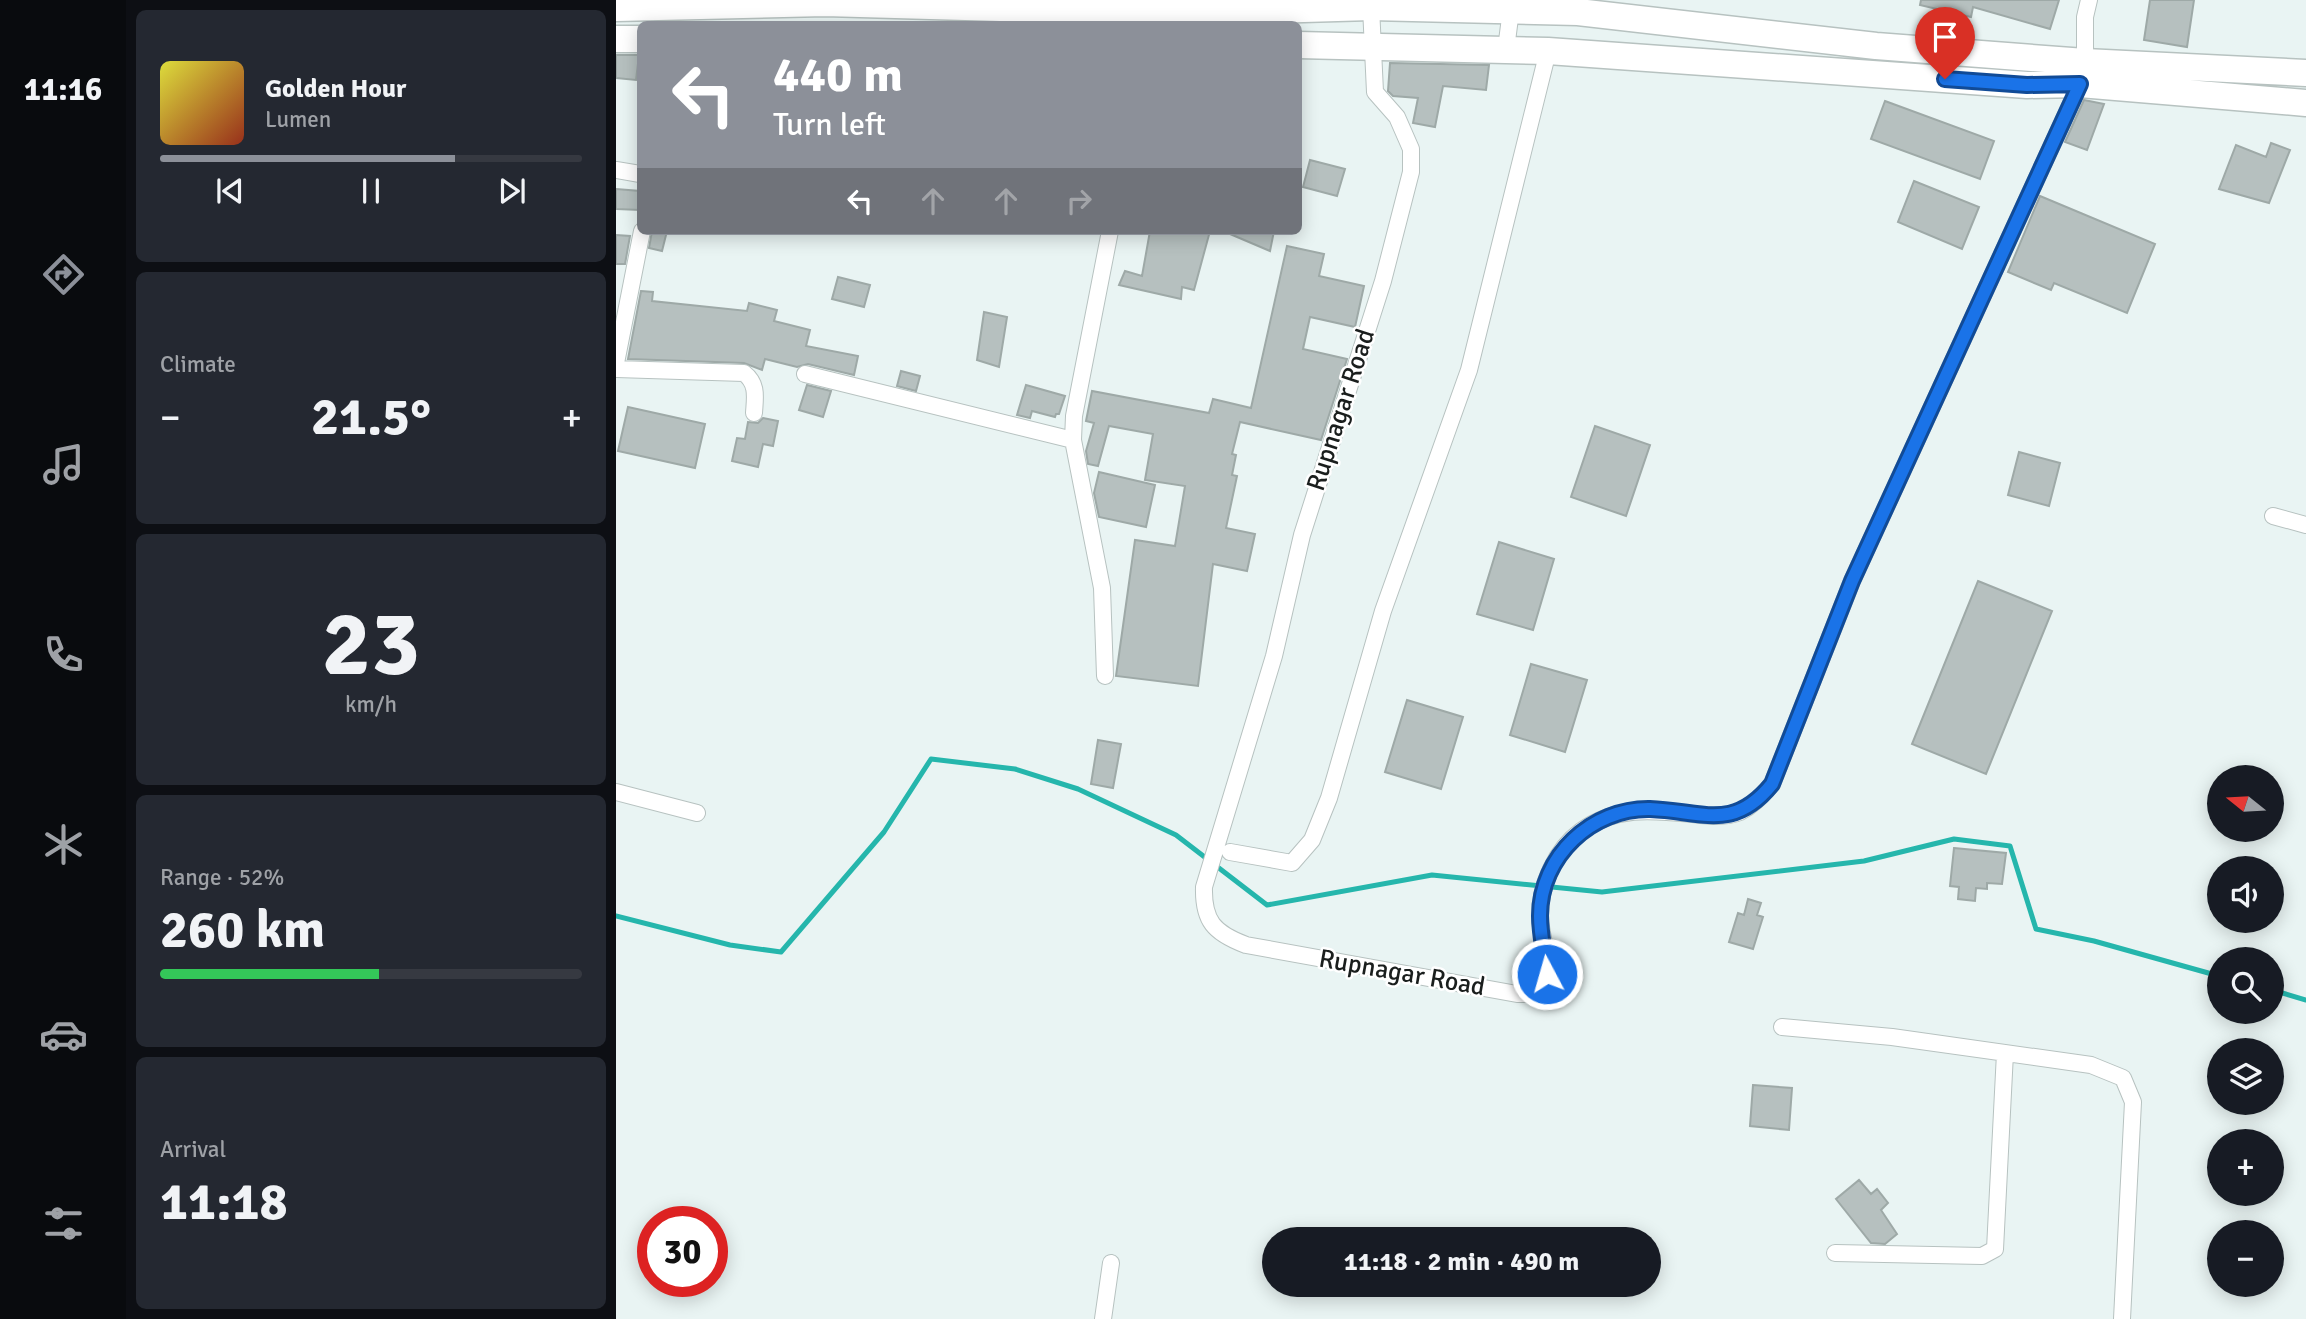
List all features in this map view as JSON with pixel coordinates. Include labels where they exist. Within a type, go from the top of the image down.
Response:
[{"type":"main road","points":[[616,8],[692,15],[825,3],[1147,18],[1371,7],[1511,6],[1876,46],[2306,103]]},
{"type":"main road","points":[[616,38],[637,39]]},
{"type":"main road","points":[[1302,45],[1548,51],[2027,85],[2082,73],[2306,73]]},
{"type":"street","points":[[2082,73],[2085,17],[2090,0]]},
{"type":"street","points":[[1506,49],[1511,6]]},
{"type":"street","name":"Rupnagar Road","points":[[1371,7],[1375,92],[1397,117],[1410,149],[1411,172],[1383,281],[1302,535],[1274,656],[1223,851],[1208,873],[1203,907],[1211,923],[1225,937],[1246,945],[1517,993],[1532,994],[1542,986],[1547,974],[1540,915],[1544,890],[1560,855],[1579,832],[1613,813],[1649,809],[1717,817],[1739,813],[1757,802],[1772,784],[1852,581],[2082,73]]},
{"type":"street","points":[[1223,851],[1292,863],[1312,839],[1329,798],[1383,611],[1469,370],[1548,51]]},
{"type":"street","points":[[616,170],[637,174]]},
{"type":"street","points":[[616,363],[641,235]]},
{"type":"street","points":[[1105,676],[1101,588],[1073,440],[1074,416],[1109,235]]},
{"type":"street","points":[[616,369],[744,373],[752,379],[755,388],[754,412]]},
{"type":"street","points":[[805,374],[1073,440]]},
{"type":"street","points":[[2273,516],[2306,525]]},
{"type":"street","points":[[616,792],[697,813]]},
{"type":"street","points":[[1782,1027],[1892,1037],[2005,1053],[2109,1070],[2123,1077],[2131,1090],[2133,1102],[2122,1319]]},
{"type":"street","points":[[1835,1253],[1982,1256],[1995,1249],[2005,1053]]},
{"type":"street","points":[[1103,1319],[1111,1263]]},
{"type":"building","points":[[1921,0],[2059,0],[2050,29],[1973,7],[1971,17],[1920,5]]},
{"type":"building","points":[[2150,0],[2194,0],[2187,47],[2144,40]]},
{"type":"building","points":[[616,55],[637,55],[636,80],[616,78]]},
{"type":"building","points":[[1390,63],[1489,65],[1486,90],[1443,86],[1435,127],[1413,123],[1418,98],[1393,96],[1388,91]]},
{"type":"building","points":[[2084,100],[2104,104],[2087,150],[2065,142]]},
{"type":"building","points":[[1885,101],[1994,141],[1980,179],[1871,139]]},
{"type":"building","points":[[2271,143],[2290,150],[2269,203],[2219,189],[2236,145],[2266,157]]},
{"type":"building","points":[[1310,160],[1345,169],[1337,196],[1303,187]]},
{"type":"building","points":[[1914,181],[1979,207],[1962,249],[1898,222]]},
{"type":"building","points":[[616,189],[637,191],[637,210],[616,209]]},
{"type":"building","points":[[2040,196],[2155,244],[2127,313],[2054,283],[2051,290],[2008,272]]},
{"type":"building","points":[[616,235],[630,236],[625,264],[616,264]]},
{"type":"building","points":[[651,235],[666,235],[662,251],[649,248]]},
{"type":"building","points":[[1149,235],[1209,235],[1194,290],[1182,287],[1181,299],[1119,285],[1125,271],[1142,276]]},
{"type":"building","points":[[1232,235],[1273,235],[1270,251]]},
{"type":"building","points":[[1287,246],[1324,254],[1319,276],[1364,286],[1355,327],[1310,317],[1303,349],[1347,359],[1321,440],[1240,422],[1232,454],[1236,455],[1232,475],[1237,476],[1226,528],[1255,534],[1247,571],[1213,564],[1198,686],[1116,676],[1135,540],[1175,546],[1185,486],[1145,480],[1153,434],[1109,426],[1098,466],[1088,464],[1086,451],[1094,423],[1086,421],[1092,391],[1209,413],[1213,399],[1251,408]]},
{"type":"building","points":[[838,277],[870,285],[864,307],[832,299]]},
{"type":"building","points":[[641,291],[653,292],[652,301],[747,311],[749,303],[777,310],[774,321],[810,330],[806,346],[858,356],[854,375],[808,364],[797,367],[765,359],[762,370],[744,363],[628,359]]},
{"type":"building","points":[[984,312],[1007,317],[999,367],[977,360]]},
{"type":"building","points":[[901,371],[920,376],[916,391],[897,386]]},
{"type":"building","points":[[807,385],[831,391],[823,417],[799,410]]},
{"type":"building","points":[[1026,385],[1065,396],[1059,414],[1055,417],[1032,411],[1030,418],[1017,415]]},
{"type":"building","points":[[628,407],[705,424],[695,468],[618,451]]},
{"type":"building","points":[[763,418],[778,421],[773,446],[763,444],[758,467],[732,461],[737,438],[745,439],[748,422],[758,423]]},
{"type":"building","points":[[1595,426],[1650,445],[1626,516],[1571,497]]},
{"type":"building","points":[[2019,452],[2060,463],[2049,506],[2008,495]]},
{"type":"building","points":[[1099,472],[1155,485],[1146,527],[1099,517],[1094,493]]},
{"type":"building","points":[[1499,542],[1554,559],[1533,630],[1477,614]]},
{"type":"building","points":[[1978,581],[2052,611],[1986,774],[1912,744]]},
{"type":"building","points":[[1531,664],[1587,680],[1565,752],[1510,735]]},
{"type":"building","points":[[1407,700],[1463,717],[1441,789],[1385,772]]},
{"type":"building","points":[[1098,740],[1121,744],[1113,788],[1091,784]]},
{"type":"building","points":[[1954,848],[2006,853],[2002,884],[1987,883],[1987,889],[1976,888],[1975,901],[1958,899],[1959,887],[1950,886]]},
{"type":"building","points":[[1748,899],[1761,903],[1757,915],[1763,917],[1753,949],[1729,942],[1738,913],[1744,915]]},
{"type":"building","points":[[1753,1085],[1792,1088],[1789,1130],[1750,1126]]},
{"type":"building","points":[[1859,1180],[1871,1194],[1877,1189],[1888,1203],[1881,1210],[1897,1234],[1885,1244],[1871,1243],[1836,1199]]},
{"type":"waterway","points":[[616,916],[730,945],[781,952],[884,832],[931,759],[1015,769],[1078,789],[1176,835],[1267,905],[1432,875],[1602,892],[1864,861],[1954,839],[2010,846],[2036,929],[2094,941],[2207,973]]},
{"type":"waterway","points":[[2284,994],[2306,1000]]},
{"type":"route","points":[[1547,974],[1540,915],[1545,882],[1560,855],[1579,832],[1613,813],[1649,809],[1717,817],[1739,813],[1757,802],[1772,784],[1852,581],[2080,84],[2027,85],[1945,79]]}]
